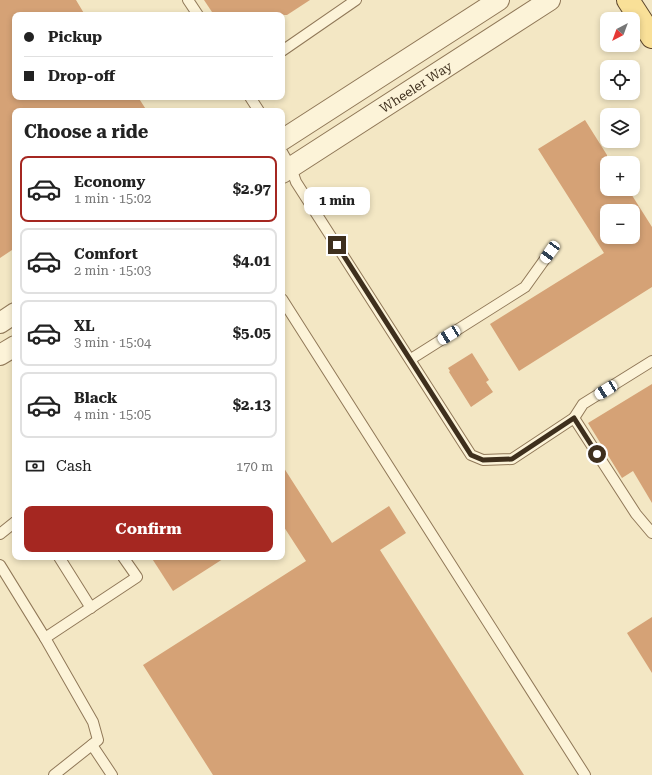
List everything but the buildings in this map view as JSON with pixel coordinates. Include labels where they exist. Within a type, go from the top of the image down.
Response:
[{"type":"main road","points":[[628,0],[652,37]]},
{"type":"street","name":"Wheeler Way","points":[[285,138],[499,0]]},
{"type":"street","name":"Wheeler Way","points":[[285,164],[329,142],[550,0]]},
{"type":"street","points":[[0,323],[12,315]]},
{"type":"street","points":[[0,355],[12,348]]},
{"type":"lane","points":[[188,0],[196,12]]},
{"type":"lane","points":[[285,49],[356,0]]},
{"type":"lane","points":[[285,164],[471,455],[483,460],[512,459],[574,418],[583,404],[652,361]]},
{"type":"lane","points":[[411,359],[525,287],[550,252]]},
{"type":"lane","points":[[285,304],[585,775]]},
{"type":"lane","points":[[574,418],[636,514],[652,533]]},
{"type":"lane","points":[[0,534],[12,524]]},
{"type":"lane","points":[[61,560],[91,608]]},
{"type":"lane","points":[[45,638],[137,577],[125,560]]},
{"type":"lane","points":[[0,565],[45,638],[93,722],[98,740],[54,775]]},
{"type":"lane","points":[[92,745],[112,775]]},
{"type":"route","points":[[337,245],[471,455],[483,460],[512,459],[574,418],[597,454]]}]
